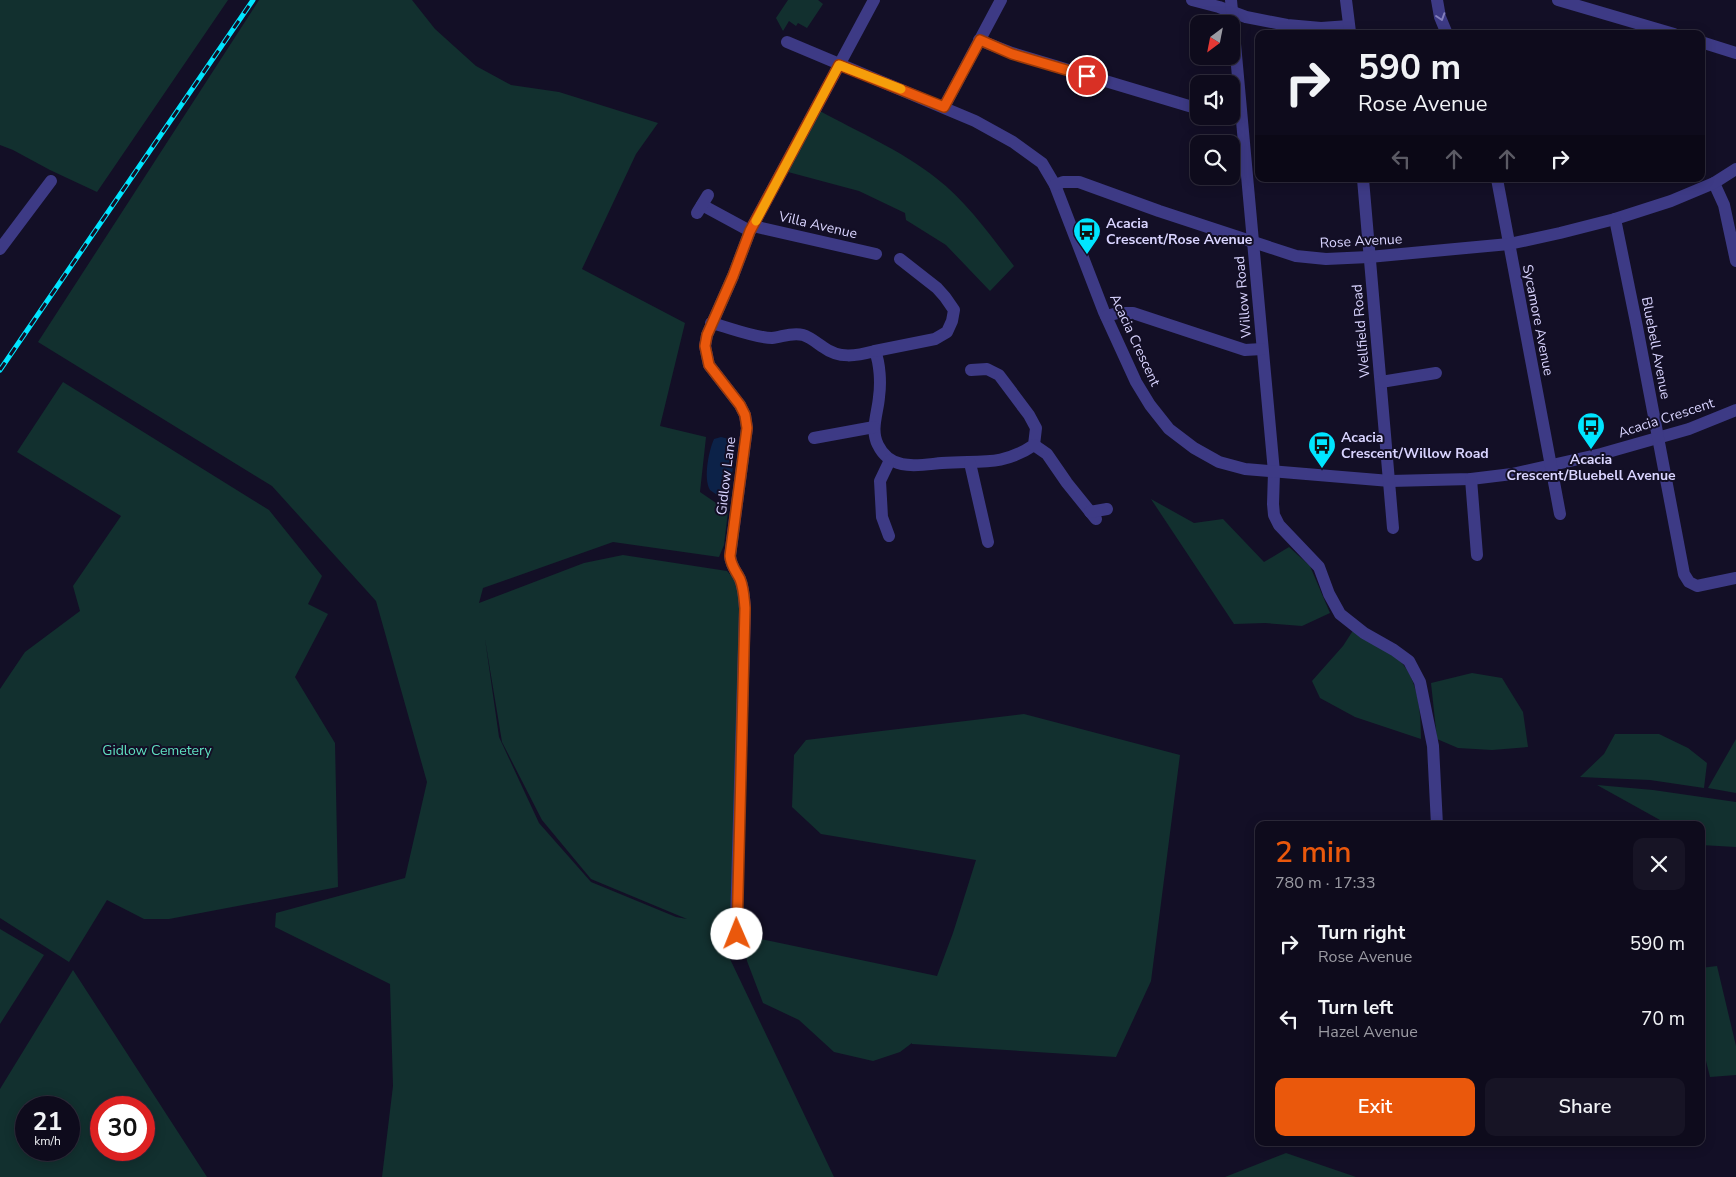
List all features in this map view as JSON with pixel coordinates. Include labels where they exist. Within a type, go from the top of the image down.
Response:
[{"type":"street","name":"Gidlow Lane","points":[[738,945],[736,922],[745,608],[744,593],[740,580],[731,564],[730,556],[747,428],[745,415],[740,405],[709,365],[705,346],[711,323],[733,276],[752,228],[874,0]]},
{"type":"street","points":[[944,107],[1001,0]]},
{"type":"street","points":[[1192,0],[1219,7],[1232,6],[1246,17],[1287,25],[1350,30],[1346,0]]},
{"type":"street","points":[[1437,0],[1440,17],[1446,30]]},
{"type":"street","points":[[1558,0],[1651,30]]},
{"type":"street","name":"Willow Road","points":[[1232,6],[1274,472],[1274,515],[1278,525],[1318,567],[1340,614],[1364,633],[1409,661],[1420,682],[1433,746],[1437,821]]},
{"type":"street","points":[[980,40],[1012,54],[1190,106]]},
{"type":"street","points":[[787,42],[944,107],[994,131],[1042,163],[1055,185]]},
{"type":"street","points":[[1705,43],[1736,53]]},
{"type":"street","name":"Rose Avenue","points":[[1055,185],[1063,182],[1079,182],[1159,211],[1296,256],[1326,259],[1370,257],[1509,244],[1560,233],[1615,219],[1671,200],[1714,183],[1736,169]]},
{"type":"street","points":[[0,249],[50,181]]},
{"type":"street","name":"Wellfield Road","points":[[1362,182],[1394,528]]},
{"type":"street","name":"Sycamore Avenue","points":[[1498,182],[1560,514]]},
{"type":"street","points":[[1714,183],[1724,205],[1736,261]]},
{"type":"street","name":"Acacia Crescent","points":[[1055,185],[1106,316],[1136,382],[1150,405],[1169,428],[1194,448],[1219,462],[1245,469],[1390,481],[1471,479],[1512,474],[1551,466],[1689,429],[1736,410]]},
{"type":"street","name":"Villa Avenue","points":[[702,204],[752,228],[876,254]]},
{"type":"street","name":"Bluebell Avenue","points":[[1615,219],[1684,574],[1689,582],[1698,586],[1736,578]]},
{"type":"street","points":[[711,323],[762,337],[772,338],[792,334],[803,335],[839,355],[856,356],[935,339],[946,332],[952,321],[954,310],[937,288],[900,259]]},
{"type":"street","points":[[1106,316],[1118,313],[1133,313],[1245,350],[1262,349]]},
{"type":"street","points":[[875,351],[879,374],[879,395],[874,427],[878,445],[890,460],[907,466],[997,461],[1014,457],[1034,444],[1036,428],[1029,415],[999,375],[987,369],[971,370]]},
{"type":"street","points":[[1381,382],[1436,373]]},
{"type":"street","points":[[814,438],[874,427]]},
{"type":"street","points":[[1034,444],[1047,454],[1093,515],[1108,509]]},
{"type":"street","points":[[889,536],[882,517],[880,481],[890,460]]},
{"type":"street","points":[[970,463],[988,542]]},
{"type":"street","points":[[1471,479],[1477,555]]},
{"type":"green space","points":[[0,0],[228,0],[97,192],[0,145]]},
{"type":"green space","points":[[259,0],[412,0],[435,29],[476,66],[511,85],[559,92],[658,123],[636,154],[582,269],[685,323],[660,426],[706,437],[700,492],[719,505],[730,495],[724,545],[719,557],[613,542],[483,588],[479,603],[584,563],[623,555],[727,571],[736,581],[739,602],[738,748],[730,959],[834,1177],[382,1177],[393,1086],[390,984],[275,927],[276,913],[405,878],[427,782],[376,601],[272,486],[38,342]],"holes":[[[485,639],[502,742],[542,820],[591,879],[687,919],[676,917],[591,882],[539,823],[499,737]]]},
{"type":"green space","points":[[788,0],[818,0],[823,4],[807,28],[798,23],[796,26],[789,21],[783,31],[776,18]]},
{"type":"green space","points":[[820,111],[894,150],[936,178],[968,208],[1014,266],[990,291],[946,245],[906,220],[905,213],[859,191],[788,172]]},
{"type":"green space","name":"Gidlow Cemetery","points":[[63,382],[269,510],[322,576],[308,604],[328,614],[295,677],[335,743],[338,887],[169,919],[144,919],[107,900],[69,962],[0,918],[0,689],[25,652],[80,611],[73,586],[121,516],[17,452]]},
{"type":"green space","points":[[1151,499],[1194,523],[1223,519],[1264,562],[1289,547],[1310,566],[1330,613],[1302,626],[1265,623],[1234,624]]},
{"type":"green space","points":[[1354,629],[1397,658],[1407,670],[1417,694],[1421,739],[1355,717],[1320,698],[1312,681],[1343,646]]},
{"type":"green space","points":[[1472,673],[1502,678],[1523,712],[1528,747],[1492,750],[1458,748],[1437,739],[1431,683]]},
{"type":"green space","points":[[1024,714],[1180,755],[1151,981],[1116,1057],[912,1043],[900,1052],[873,1061],[834,1052],[799,1020],[763,1003],[747,961],[742,935],[937,976],[976,860],[821,834],[792,807],[794,755],[806,740]]},
{"type":"green space","points":[[1615,734],[1659,734],[1688,748],[1707,763],[1704,788],[1650,780],[1580,777],[1604,754]]},
{"type":"green space","points":[[1736,739],[1736,793],[1708,788]]},
{"type":"green space","points":[[1597,785],[1653,790],[1736,802],[1736,847],[1705,845],[1705,821],[1662,821]]},
{"type":"green space","points":[[0,929],[44,955],[0,1024]]},
{"type":"green space","points":[[1717,966],[1736,1046],[1736,1075],[1710,1077],[1705,1057],[1705,968]]},
{"type":"green space","points":[[73,970],[155,1096],[90,1096],[90,1161],[155,1161],[155,1097],[207,1177],[0,1177],[0,1089]]},
{"type":"green space","points":[[1286,1153],[1356,1177],[1225,1177]]},
{"type":"water","points":[[721,437],[729,439],[729,457],[733,468],[729,490],[717,495],[710,490],[707,471],[710,450],[714,439]]},
{"type":"railway","points":[[0,370],[253,0]]},
{"type":"slow traffic","points":[[756,221],[839,65],[901,89]]},
{"type":"place","name":"Acacia Crescent/Rose Avenue","points":[[1087,255]]},
{"type":"place","name":"Acacia Crescent/Bluebell Avenue","points":[[1591,450]]},
{"type":"place","name":"Acacia Crescent/Willow Road","points":[[1322,469]]},
{"type":"route","points":[[737,934],[745,608],[744,593],[740,580],[731,564],[730,556],[746,448],[747,428],[745,415],[740,405],[709,365],[705,346],[711,323],[733,276],[750,231],[839,65],[944,107],[980,40],[1012,54],[1087,76]]}]
